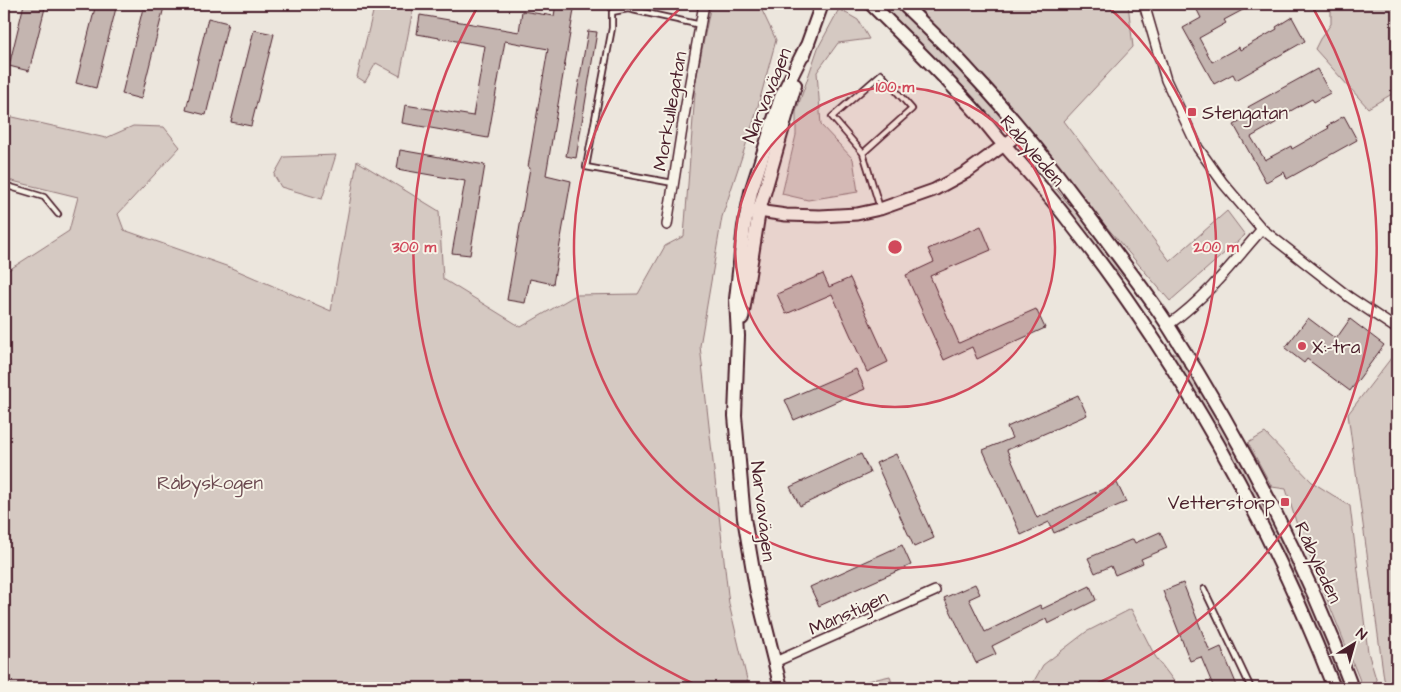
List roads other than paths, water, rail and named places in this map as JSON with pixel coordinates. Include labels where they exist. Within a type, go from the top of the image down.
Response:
[{"type":"main road","name":"Narvavägen","points":[[781,688],[756,588],[744,518],[735,416],[738,336],[746,299],[752,244],[753,210],[772,160],[806,47],[822,4]]},
{"type":"main road","name":"Råbyleden","points":[[871,4],[980,116],[1068,220],[1150,334],[1211,431],[1249,502],[1312,632],[1334,688]]},
{"type":"main road","name":"Råbyleden","points":[[904,4],[974,75],[1022,132],[1088,215],[1168,325],[1236,439],[1294,548],[1320,606],[1352,688]]},
{"type":"main road","points":[[1150,334],[1168,325]]},
{"type":"street","name":"Morkullegatan","points":[[667,225],[672,183],[704,4]]},
{"type":"street","points":[[1144,4],[1166,80],[1198,148],[1223,183],[1262,229],[1350,297],[1397,329]]},
{"type":"street","points":[[753,210],[786,215],[820,216],[858,214],[880,209],[934,190],[967,172],[1022,132]]},
{"type":"street","points":[[1168,325],[1184,314],[1221,277],[1262,229]]},
{"type":"street","name":"Månstigen","points":[[775,662],[935,592]]},
{"type":"lane","points":[[672,183],[586,167],[612,28],[612,12],[628,9],[701,25]]},
{"type":"lane","points":[[863,152],[912,109],[881,74],[832,117],[863,152],[880,209]]},
{"type":"lane","points":[[4,185],[44,197],[58,214]]},
{"type":"lane","points":[[1204,589],[1251,688]]},
{"type":"place","name":"Stengatan","points":[[1192,112]]},
{"type":"place","name":"X:-tra","points":[[1302,346]]},
{"type":"place","name":"Vetterstorp","points":[[1285,502]]},
{"type":"park label","name":"Råbyskogen","points":[[210,482]]}]
